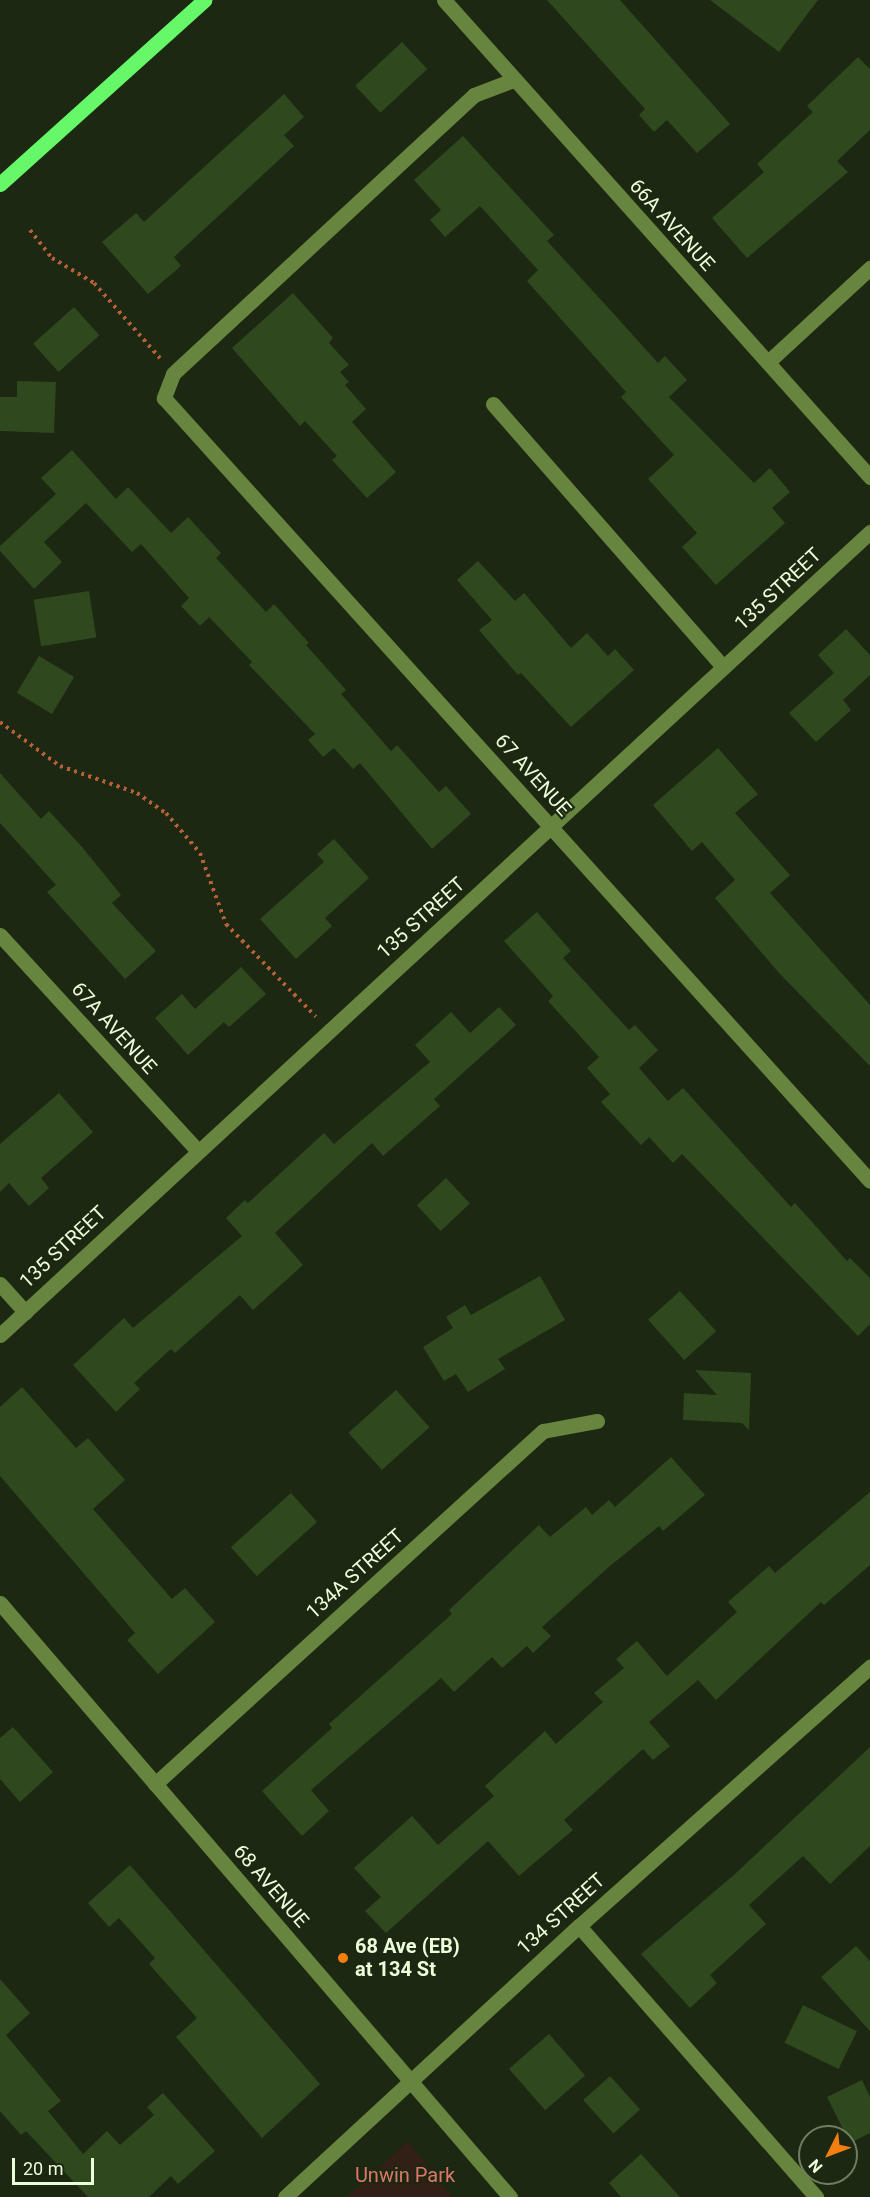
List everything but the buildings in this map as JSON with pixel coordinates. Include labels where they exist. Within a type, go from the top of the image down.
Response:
[{"type":"main road","points":[[0,184],[204,0]]},
{"type":"street","name":"66A AVENUE","points":[[444,0],[513,80],[870,477]]},
{"type":"street","name":"67 AVENUE","points":[[513,80],[474,95],[173,374],[164,398],[870,1181]]},
{"type":"street","points":[[768,362],[870,268]]},
{"type":"street","points":[[493,404],[723,668]]},
{"type":"street","name":"135 STREET","points":[[0,1335],[197,1150],[552,827],[870,532]]},
{"type":"street","name":"67A AVENUE","points":[[0,935],[197,1150]]},
{"type":"street","points":[[0,1284],[25,1312]]},
{"type":"street","name":"134A STREET","points":[[155,1784],[543,1431],[597,1421]]},
{"type":"street","name":"68 AVENUE","points":[[0,1603],[510,2197]]},
{"type":"street","name":"134 STREET","points":[[285,2197],[579,1926],[870,1667]]},
{"type":"street","points":[[579,1926],[816,2197]]},
{"type":"path","points":[[30,230],[52,258],[94,283],[162,361]]},
{"type":"path","points":[[0,722],[60,766],[137,793],[166,813],[200,853],[226,924],[316,1017]]},
{"type":"green space","name":"Unwin Park","points":[[408,2141],[452,2197],[347,2197]]},
{"type":"place","name":"68 Ave (EB) at 134 St","points":[[343,1958]]}]
